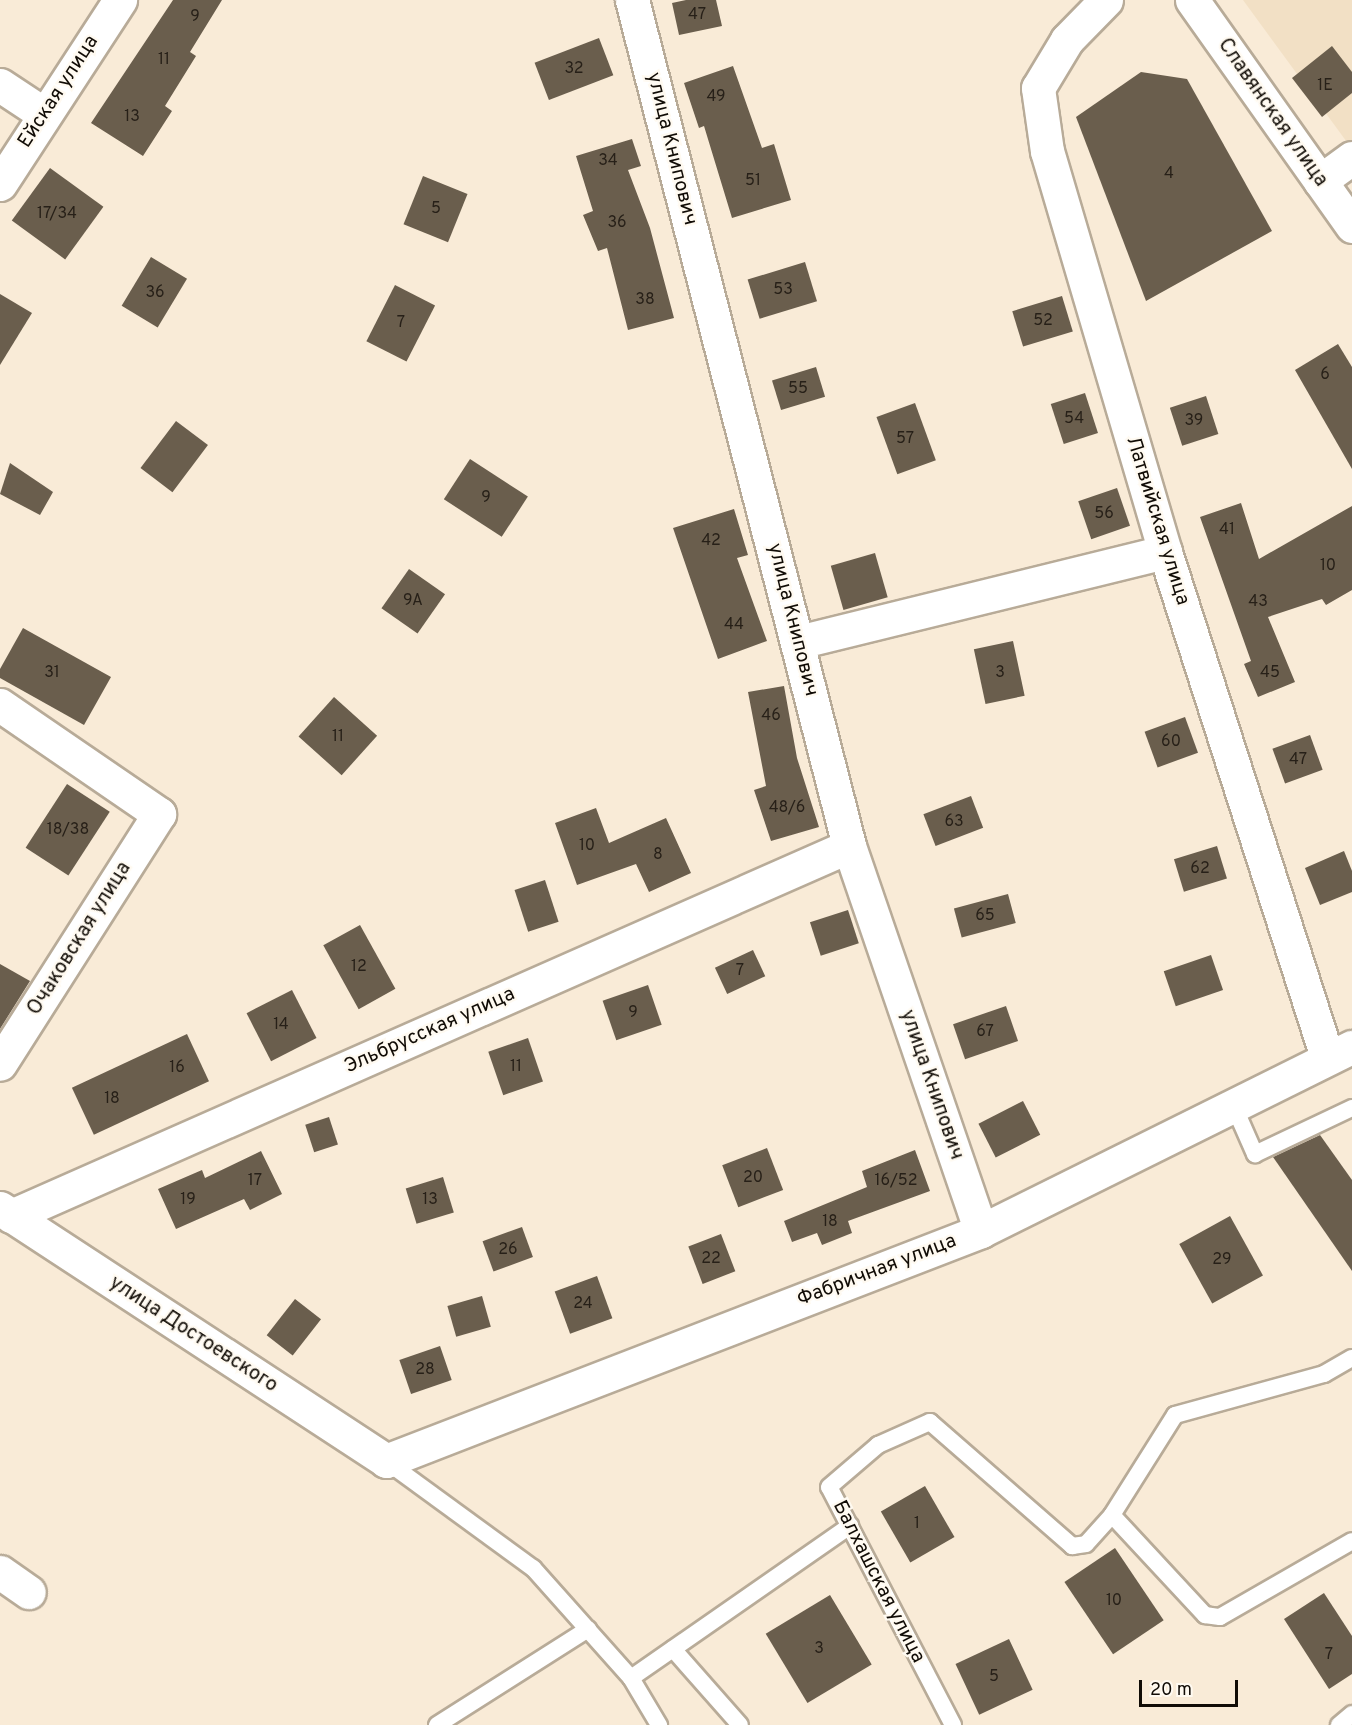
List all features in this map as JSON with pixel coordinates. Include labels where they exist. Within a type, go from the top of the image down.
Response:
[{"type":"street","name":"Ейская улица","points":[[0,184],[120,0]]},
{"type":"street","name":"улица Книпович","points":[[632,0],[849,846],[981,1231]]},
{"type":"street","name":"Латвийская улица","points":[[1106,0],[1067,40],[1038,88],[1047,151],[1165,552],[1340,1052]]},
{"type":"street","name":"Славянская улица","points":[[1192,0],[1352,226]]},
{"type":"street","points":[[0,85],[44,114]]},
{"type":"street","points":[[1320,181],[1352,158]]},
{"type":"street","points":[[798,642],[1165,552]]},
{"type":"street","name":"Очаковская улица","points":[[0,705],[159,814],[0,1064]]},
{"type":"street","name":"Эльбрусская улица","points":[[6,1212],[849,846]]},
{"type":"street","name":"Фабричная улица","points":[[386,1461],[981,1231],[1340,1052]]},
{"type":"street","name":"улица Достоевского","points":[[6,1212],[386,1461]]},
{"type":"street","points":[[0,1572],[29,1592]]},
{"type":"lane","points":[[1233,1104],[1255,1154],[1352,1108]]},
{"type":"lane","name":"Балхашская улица","points":[[953,1725],[829,1487],[878,1445],[930,1422],[1072,1545],[1086,1544],[1112,1515],[1175,1415],[1324,1374],[1352,1358]]},
{"type":"lane","points":[[386,1461],[533,1568],[631,1678],[659,1725]]},
{"type":"lane","points":[[1112,1515],[1205,1615],[1220,1617],[1352,1541]]},
{"type":"lane","points":[[631,1678],[850,1526]]},
{"type":"lane","points":[[437,1725],[588,1629]]},
{"type":"lane","points":[[673,1649],[740,1725]]},
{"type":"lane","points":[[1339,1725],[1352,1714]]},
{"type":"shaded area","points":[[1243,0],[1352,0],[1352,149]]},
{"type":"building","points":[[173,0],[222,0],[190,52],[196,56],[165,106],[172,111],[143,156],[91,123]]},
{"type":"building","points":[[686,0],[716,0],[722,26],[679,35],[672,3]]},
{"type":"building","points":[[599,38],[613,75],[549,100],[535,63]]},
{"type":"building","points":[[1332,46],[1352,72],[1352,93],[1322,117],[1292,78]]},
{"type":"building","points":[[733,66],[762,148],[774,144],[791,200],[732,218],[704,126],[699,128],[684,83]]},
{"type":"building","points":[[1141,72],[1187,79],[1272,231],[1146,301],[1076,117]]},
{"type":"building","points":[[632,139],[641,166],[628,170],[650,228],[674,318],[628,330],[607,248],[598,251],[583,215],[593,211],[576,156]]},
{"type":"building","points":[[50,168],[103,207],[65,259],[12,221]]},
{"type":"building","points":[[423,176],[468,194],[448,242],[404,224]]},
{"type":"building","points":[[151,257],[187,279],[158,327],[122,306]]},
{"type":"building","points":[[805,262],[817,301],[760,319],[748,280]]},
{"type":"building","points":[[395,285],[435,305],[406,362],[366,341]]},
{"type":"building","points":[[0,294],[32,313],[0,365]]},
{"type":"building","points":[[1062,296],[1073,331],[1023,347],[1012,311]]},
{"type":"building","points":[[1338,344],[1352,367],[1352,469],[1295,370]]},
{"type":"building","points":[[816,367],[825,397],[781,410],[772,380]]},
{"type":"building","points":[[1085,393],[1098,433],[1064,444],[1051,404]]},
{"type":"building","points":[[1206,396],[1218,434],[1182,446],[1170,408]]},
{"type":"building","points":[[915,403],[936,460],[897,474],[876,417]]},
{"type":"building","points":[[176,421],[208,445],[172,492],[140,468]]},
{"type":"building","points":[[470,459],[528,497],[502,537],[444,499]]},
{"type":"building","points":[[10,463],[53,492],[40,515],[0,494]]},
{"type":"building","points":[[1117,488],[1130,526],[1091,539],[1078,501]]},
{"type":"building","points":[[1241,503],[1259,559],[1352,506],[1352,590],[1326,605],[1322,599],[1268,617],[1295,682],[1258,697],[1244,664],[1251,661],[1200,517]]},
{"type":"building","points":[[734,509],[748,555],[737,558],[767,641],[718,659],[673,528]]},
{"type":"building","points":[[875,553],[888,597],[843,610],[831,566]]},
{"type":"building","points":[[409,569],[445,594],[418,634],[381,608]]},
{"type":"building","points":[[23,628],[111,677],[84,725],[0,678],[0,669]]},
{"type":"building","points":[[1013,641],[1025,696],[986,704],[974,649]]},
{"type":"building","points":[[784,686],[797,758],[819,827],[771,841],[754,790],[766,786],[748,692]]},
{"type":"building","points":[[334,697],[377,736],[342,775],[299,736]]},
{"type":"building","points":[[1185,717],[1198,753],[1158,767],[1145,732]]},
{"type":"building","points":[[1310,735],[1323,770],[1285,783],[1272,749]]},
{"type":"building","points":[[67,784],[110,812],[68,876],[26,848]]},
{"type":"building","points":[[971,796],[983,828],[936,846],[923,814]]},
{"type":"building","points":[[596,808],[609,843],[666,818],[691,873],[649,892],[636,864],[577,885],[555,823]]},
{"type":"building","points":[[1217,846],[1227,879],[1184,892],[1174,859]]},
{"type":"building","points":[[1344,851],[1352,871],[1352,892],[1320,905],[1305,868]]},
{"type":"building","points":[[545,880],[559,922],[528,932],[515,890]]},
{"type":"building","points":[[1008,894],[1016,923],[962,937],[954,908]]},
{"type":"building","points":[[848,910],[859,943],[821,956],[810,922]]},
{"type":"building","points":[[360,925],[395,989],[359,1009],[323,945]]},
{"type":"building","points":[[753,950],[765,976],[727,994],[715,968]]},
{"type":"building","points":[[1211,955],[1223,990],[1176,1006],[1164,971]]},
{"type":"building","points":[[0,964],[30,981],[0,1029]]},
{"type":"building","points":[[648,985],[662,1025],[616,1040],[603,1001]]},
{"type":"building","points":[[292,990],[317,1038],[271,1061],[247,1013]]},
{"type":"building","points":[[1006,1006],[1018,1041],[965,1059],[953,1024]]},
{"type":"building","points":[[187,1034],[209,1081],[94,1135],[72,1088]]},
{"type":"building","points":[[528,1038],[543,1081],[503,1095],[488,1052]]},
{"type":"building","points":[[1023,1101],[1040,1135],[996,1158],[978,1124]]},
{"type":"building","points":[[329,1117],[338,1145],[314,1152],[305,1125]]},
{"type":"building","points":[[1320,1135],[1352,1180],[1352,1271],[1273,1157]]},
{"type":"building","points":[[767,1148],[783,1190],[738,1207],[722,1165]]},
{"type":"building","points":[[915,1150],[930,1191],[848,1221],[852,1233],[822,1245],[817,1233],[792,1242],[784,1221],[867,1187],[862,1171]]},
{"type":"building","points":[[261,1151],[282,1194],[250,1210],[244,1199],[176,1229],[158,1189],[202,1170],[205,1178]]},
{"type":"building","points":[[443,1177],[454,1212],[417,1224],[406,1188]]},
{"type":"building","points":[[1230,1216],[1263,1275],[1212,1304],[1179,1244]]},
{"type":"building","points":[[522,1227],[533,1257],[493,1271],[483,1241]]},
{"type":"building","points":[[721,1234],[735,1271],[703,1284],[688,1247]]},
{"type":"building","points":[[597,1276],[612,1318],[570,1334],[555,1291]]},
{"type":"building","points":[[482,1296],[491,1327],[456,1337],[447,1306]]},
{"type":"building","points":[[295,1299],[321,1319],[293,1356],[267,1335]]},
{"type":"building","points":[[440,1346],[452,1380],[411,1394],[399,1360]]},
{"type":"building","points":[[925,1486],[955,1537],[910,1563],[881,1512]]},
{"type":"building","points":[[1115,1548],[1164,1620],[1113,1654],[1064,1582]]},
{"type":"building","points":[[1324,1593],[1352,1636],[1352,1674],[1329,1689],[1284,1619]]},
{"type":"building","points":[[830,1595],[872,1664],[807,1703],[766,1634]]},
{"type":"building","points":[[1009,1639],[1033,1690],[979,1715],[956,1664]]}]
